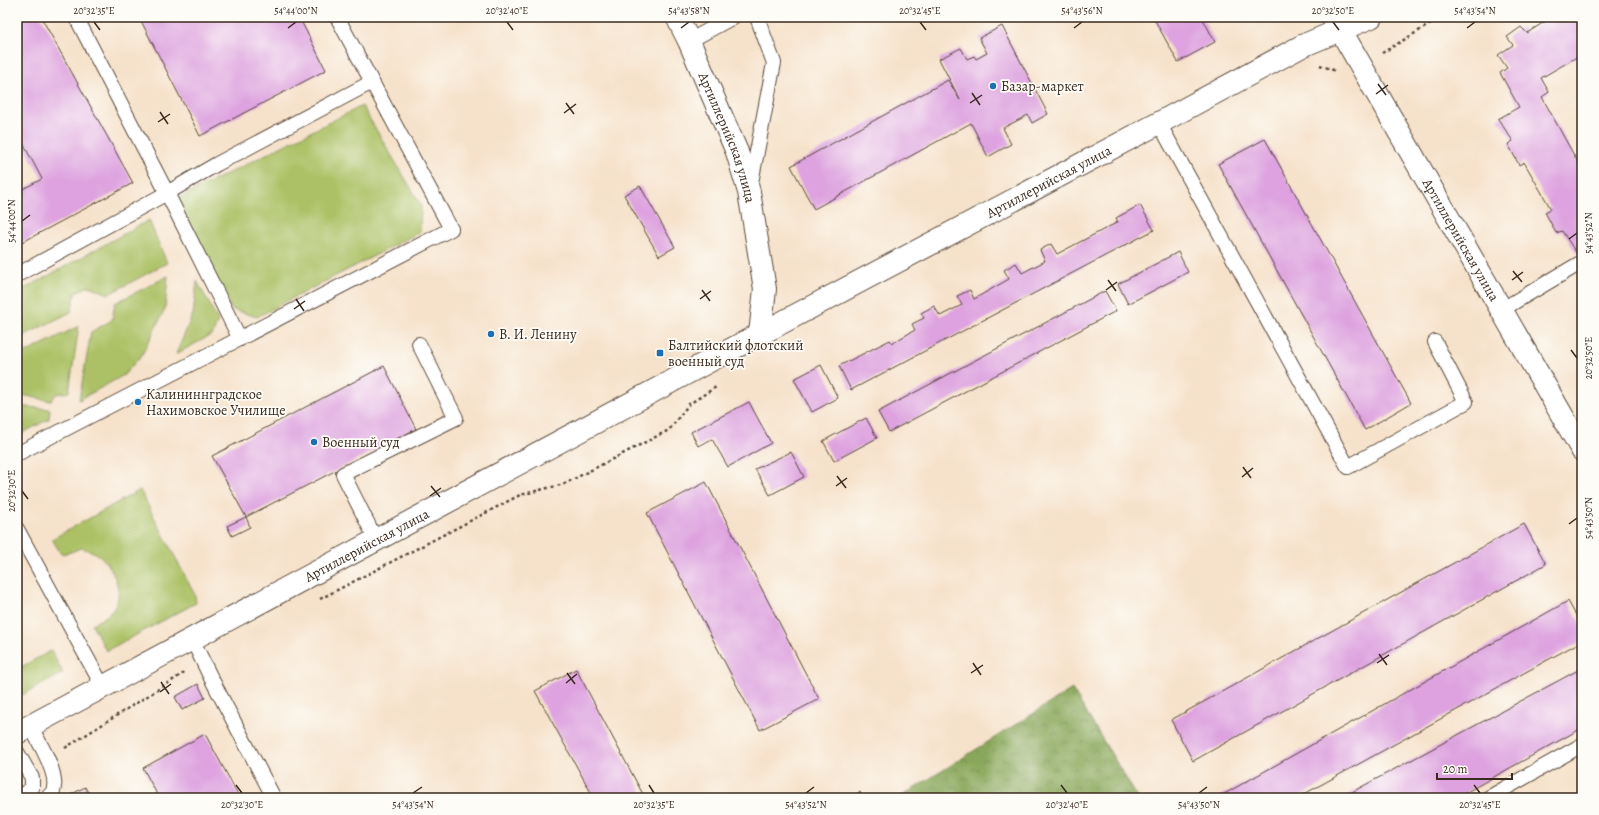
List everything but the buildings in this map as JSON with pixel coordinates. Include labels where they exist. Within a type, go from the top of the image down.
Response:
[{"type":"main road","name":"Артиллерийская улица","points":[[677,17],[689,41],[737,152],[749,192],[765,289],[760,334]]},
{"type":"main road","name":"Артиллерийская улица","points":[[24,730],[760,334],[1302,46],[1336,23],[1371,17]]},
{"type":"main road","name":"Артиллерийская улица","points":[[1336,23],[1582,450]]},
{"type":"lane","points":[[76,17],[167,193],[240,339]]},
{"type":"lane","points":[[17,454],[451,228],[337,17]]},
{"type":"lane","points":[[689,41],[733,17]]},
{"type":"lane","points":[[749,192],[774,63],[757,17]]},
{"type":"lane","points":[[17,275],[217,164],[372,82]]},
{"type":"lane","points":[[1159,123],[1348,467],[1466,402],[1435,342]]},
{"type":"lane","points":[[1501,310],[1582,262]]},
{"type":"lane","points":[[376,540],[343,474],[456,418],[419,344]]},
{"type":"lane","points":[[17,529],[103,687]]},
{"type":"lane","points":[[192,639],[274,798]]},
{"type":"lane","points":[[24,730],[48,758],[54,780],[53,791],[47,798]]},
{"type":"lane","points":[[1488,798],[1582,745]]},
{"type":"lane","points":[[17,752],[32,778],[32,788],[20,798]]},
{"type":"path","points":[[1316,63],[1340,73],[1384,52],[1442,17]]},
{"type":"path","points":[[316,602],[520,496],[564,484],[669,430],[689,404],[722,383]]},
{"type":"path","points":[[48,758],[204,660]]},
{"type":"green space","points":[[362,106],[421,205],[420,232],[257,317],[231,309],[175,200]]},
{"type":"green space","points":[[149,220],[167,263],[109,294],[89,286],[76,292],[71,312],[17,339],[17,293]]},
{"type":"green space","points":[[168,276],[165,309],[143,353],[124,375],[79,400],[91,332],[112,320],[115,303]]},
{"type":"green space","points":[[197,281],[218,320],[213,334],[176,354],[193,314]]},
{"type":"green space","points":[[79,326],[69,392],[56,394],[51,401],[17,394],[17,357]]},
{"type":"green space","points":[[17,406],[50,409],[49,419],[17,436]]},
{"type":"green space","points":[[140,490],[195,595],[196,603],[106,651],[92,624],[111,612],[118,598],[117,583],[111,569],[101,557],[92,551],[81,548],[61,554],[52,539]]},
{"type":"green space","points":[[51,651],[63,673],[17,698],[17,669]]},
{"type":"green space","points":[[1072,689],[1138,798],[901,798],[902,796]]},
{"type":"place","name":"Базар-маркет","points":[[993,86]]},
{"type":"place","name":"В. И. Ленину","points":[[491,334]]},
{"type":"place","name":"Балтийский флотский военный суд","points":[[660,353]]},
{"type":"place","name":"Калининнградское Нахимовское Училище","points":[[138,402]]},
{"type":"place","name":"Военный суд","points":[[314,442]]}]
